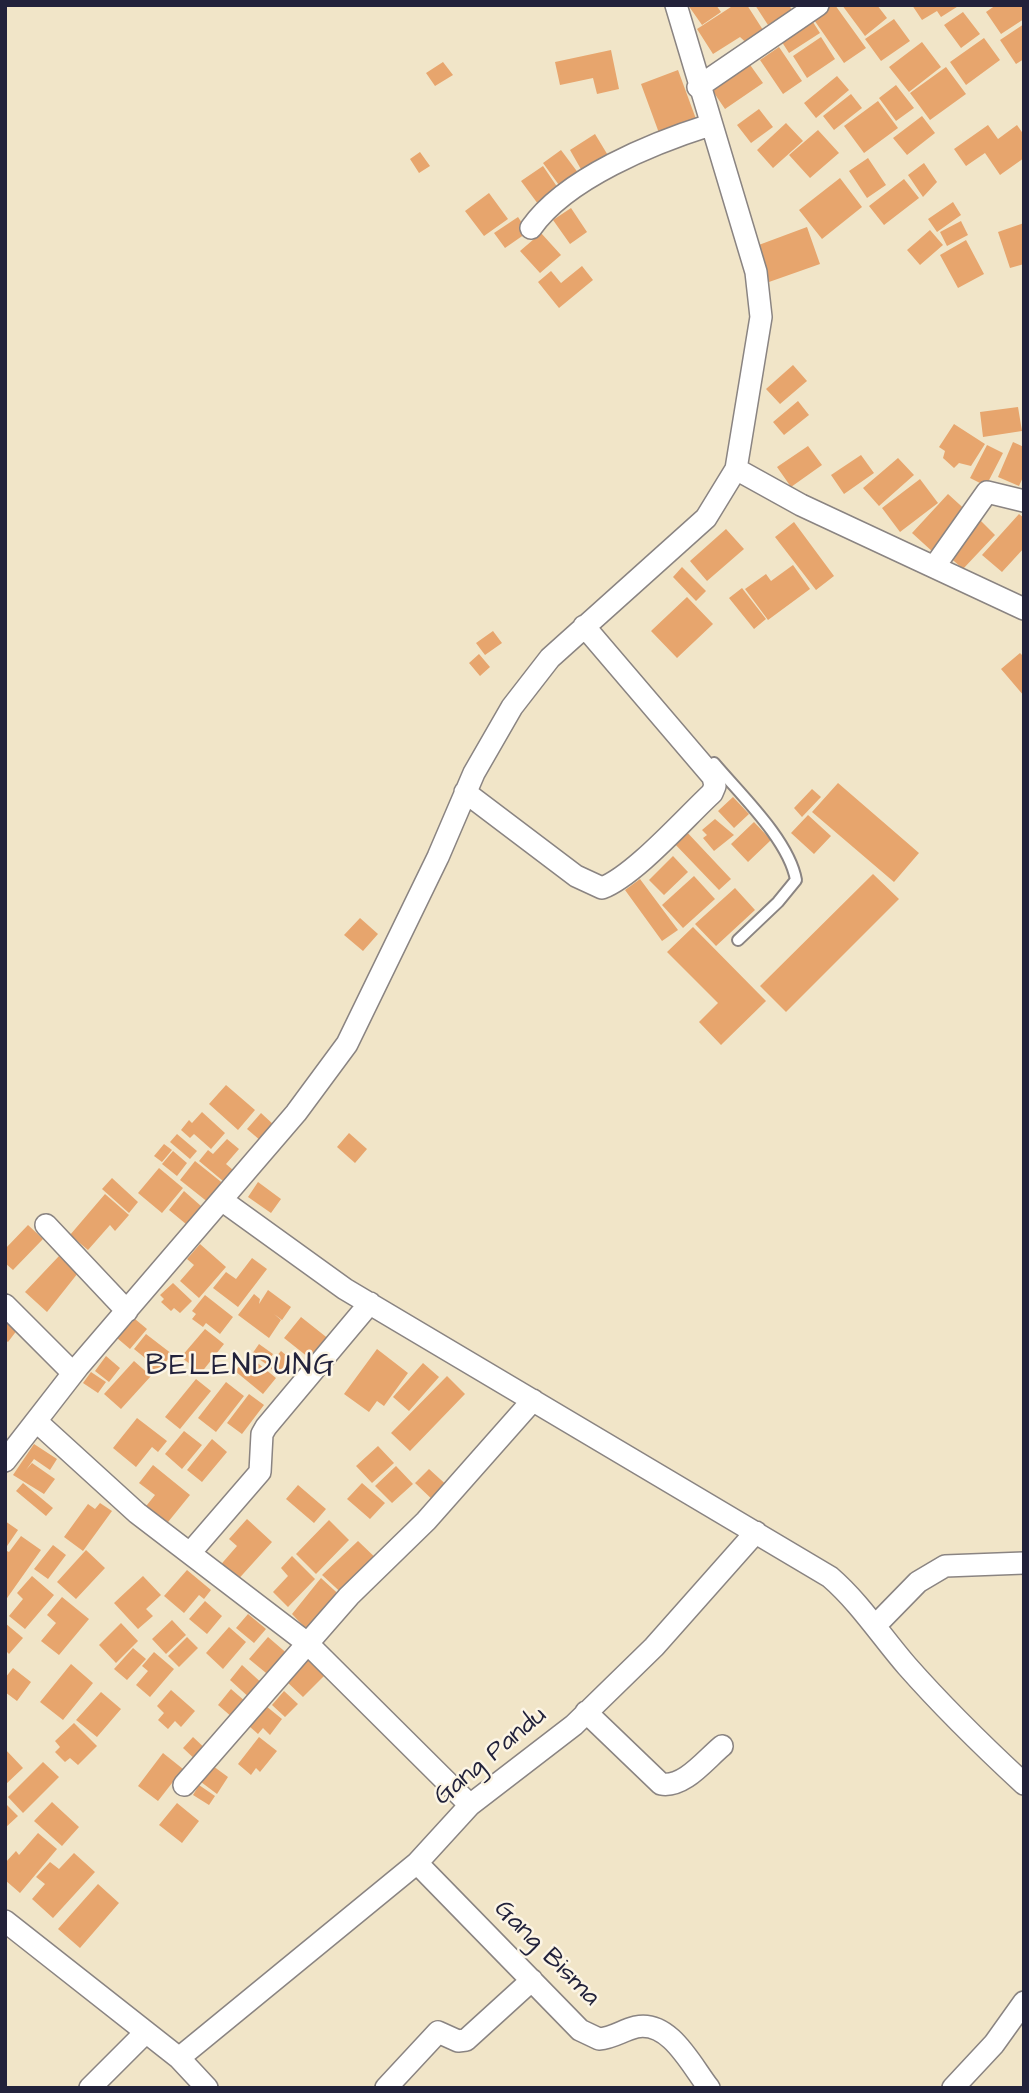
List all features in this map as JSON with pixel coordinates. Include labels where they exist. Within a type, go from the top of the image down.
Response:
[{"type":"street","points":[[5,1461],[73,1373],[296,1113],[348,1044],[438,857],[465,792],[512,707],[550,658],[706,518],[736,469],[761,317],[757,272],[698,87],[676,5]]},
{"type":"street","points":[[698,87],[818,5]]},
{"type":"street","points":[[531,228],[548,208],[583,183],[658,143],[710,125]]},
{"type":"street","points":[[736,469],[801,505],[1024,609]]},
{"type":"street","points":[[934,567],[987,492],[1024,500]]},
{"type":"street","points":[[465,792],[576,876],[602,888],[612,884],[632,867],[712,793],[715,786],[713,777],[588,623]]},
{"type":"street","points":[[223,1201],[370,1303],[830,1577],[847,1591],[967,1731],[1024,1784]]},
{"type":"street","points":[[46,1225],[127,1311]]},
{"type":"street","points":[[190,1553],[260,1472],[262,1434],[265,1427],[370,1303]]},
{"type":"street","points":[[5,1305],[73,1373]]},
{"type":"street","points":[[184,1785],[307,1643],[426,1521],[533,1400]]},
{"type":"street","points":[[36,1422],[137,1513],[307,1643],[470,1805]]},
{"type":"street","name":"Gang Pandu","points":[[178,2058],[417,1863],[470,1805],[586,1712],[654,1647],[756,1532]]},
{"type":"street","points":[[875,1626],[918,1582],[945,1566],[1024,1563]]},
{"type":"street","points":[[586,1712],[661,1784],[670,1786],[681,1781],[722,1746]]},
{"type":"street","name":"Gang Bisma","points":[[417,1863],[580,2029],[591,2036],[608,2038],[636,2027],[657,2028],[668,2035],[709,2088]]},
{"type":"street","points":[[5,1921],[178,2058],[207,2088]]},
{"type":"street","points":[[386,2088],[438,2032],[458,2041],[467,2040],[532,1980]]},
{"type":"street","points":[[953,2088],[994,2044],[1024,2002]]},
{"type":"street","points":[[90,2088],[146,2032]]},
{"type":"lane","points":[[588,623],[763,820],[794,866],[796,880],[778,902],[738,940]]},
{"type":"building","points":[[688,5],[716,5],[721,12],[702,25]]},
{"type":"building","points":[[734,5],[747,5],[763,30],[750,46],[740,37],[713,54],[697,29]]},
{"type":"building","points":[[755,5],[789,5],[792,10],[768,25]]},
{"type":"building","points":[[829,5],[835,5],[866,48],[844,63],[812,17]]},
{"type":"building","points":[[842,5],[877,5],[887,18],[865,36]]},
{"type":"building","points":[[912,5],[960,5],[941,17],[937,11],[922,20]]},
{"type":"building","points":[[996,5],[1022,5],[1024,19],[1001,34],[986,12]]},
{"type":"building","points":[[963,12],[980,34],[961,48],[944,25]]},
{"type":"building","points":[[811,19],[820,33],[789,53],[780,39]]},
{"type":"building","points":[[894,19],[910,41],[881,61],[865,39]]},
{"type":"building","points":[[1024,24],[1024,59],[1016,64],[1000,40]]},
{"type":"building","points":[[821,37],[835,59],[807,78],[793,56]]},
{"type":"building","points":[[984,38],[1000,60],[966,85],[950,62]]},
{"type":"building","points":[[922,42],[941,67],[909,92],[889,67]]},
{"type":"building","points":[[779,47],[802,81],[783,94],[760,60]]},
{"type":"building","points":[[611,50],[619,89],[597,94],[593,78],[560,85],[555,62]]},
{"type":"building","points":[[443,62],[453,75],[435,86],[426,73]]},
{"type":"building","points":[[748,62],[763,83],[725,109],[710,87]]},
{"type":"building","points":[[946,67],[966,94],[930,120],[910,93]]},
{"type":"building","points":[[678,70],[696,119],[659,133],[641,84]]},
{"type":"building","points":[[837,76],[849,90],[816,118],[804,103]]},
{"type":"building","points":[[896,85],[914,108],[896,121],[879,98]]},
{"type":"building","points":[[851,94],[862,108],[834,130],[823,116]]},
{"type":"building","points":[[878,101],[898,128],[864,153],[844,126]]},
{"type":"building","points":[[759,109],[773,127],[751,143],[737,125]]},
{"type":"building","points":[[922,116],[935,133],[907,155],[893,138]]},
{"type":"building","points":[[786,123],[803,141],[773,168],[757,150]]},
{"type":"building","points":[[988,125],[998,139],[1017,125],[1024,135],[1024,158],[1000,175],[985,153],[966,166],[954,149]]},
{"type":"building","points":[[818,130],[839,153],[810,178],[789,155]]},
{"type":"building","points":[[595,134],[612,162],[586,178],[570,150]]},
{"type":"building","points":[[561,150],[582,178],[564,192],[543,163]]},
{"type":"building","points":[[420,152],[430,166],[419,173],[410,159]]},
{"type":"building","points":[[868,158],[886,185],[867,198],[849,171]]},
{"type":"building","points":[[924,163],[937,182],[923,197],[908,175]]},
{"type":"building","points":[[543,166],[562,194],[541,208],[521,181]]},
{"type":"building","points":[[840,178],[862,207],[822,239],[799,210]]},
{"type":"building","points":[[904,179],[919,198],[884,225],[869,206]]},
{"type":"building","points":[[489,193],[508,219],[484,236],[465,211]]},
{"type":"building","points":[[953,202],[961,215],[937,232],[928,219]]},
{"type":"building","points":[[571,208],[587,232],[570,244],[553,220]]},
{"type":"building","points":[[518,217],[528,232],[505,248],[494,233]]},
{"type":"building","points":[[961,221],[968,235],[947,246],[940,232]]},
{"type":"building","points":[[1024,223],[1024,264],[1010,268],[998,232]]},
{"type":"building","points":[[807,227],[820,264],[769,282],[756,246]]},
{"type":"building","points":[[930,230],[943,245],[920,265],[907,250]]},
{"type":"building","points":[[541,233],[561,255],[540,273],[520,251]]},
{"type":"building","points":[[966,240],[984,274],[958,288],[940,255]]},
{"type":"building","points":[[582,266],[593,280],[559,308],[538,282],[551,271],[561,283]]},
{"type":"building","points":[[793,365],[807,381],[780,404],[766,389]]},
{"type":"building","points":[[798,401],[809,415],[784,435],[773,422]]},
{"type":"building","points":[[1018,407],[1022,431],[983,437],[980,412]]},
{"type":"building","points":[[954,424],[985,444],[971,466],[959,463],[954,468],[943,458],[945,451],[939,447]]},
{"type":"building","points":[[1013,442],[1024,447],[1024,475],[1019,486],[998,477]]},
{"type":"building","points":[[987,445],[1003,453],[986,486],[970,478]]},
{"type":"building","points":[[808,446],[822,465],[791,487],[777,467]]},
{"type":"building","points":[[861,455],[874,473],[844,494],[831,475]]},
{"type":"building","points":[[898,458],[914,475],[879,506],[863,488]]},
{"type":"building","points":[[920,479],[938,503],[900,532],[882,508]]},
{"type":"building","points":[[948,494],[970,514],[934,553],[912,533]]},
{"type":"building","points":[[1019,514],[1024,518],[1024,548],[1002,572],[982,555]]},
{"type":"building","points":[[979,519],[995,535],[963,569],[946,554]]},
{"type":"building","points":[[794,522],[834,576],[816,590],[775,537]]},
{"type":"building","points":[[726,529],[744,549],[707,581],[690,561]]},
{"type":"building","points":[[793,565],[810,589],[768,620],[745,589],[766,574],[771,581]]},
{"type":"building","points":[[682,567],[706,591],[696,601],[673,577]]},
{"type":"building","points":[[742,588],[766,619],[754,629],[729,598]]},
{"type":"building","points":[[687,597],[713,624],[677,658],[651,631]]},
{"type":"building","points":[[493,631],[502,643],[485,655],[476,643]]},
{"type":"building","points":[[1020,653],[1024,657],[1024,696],[1001,669]]},
{"type":"building","points":[[479,654],[490,667],[480,676],[469,663]]},
{"type":"building","points":[[838,783],[919,853],[894,882],[812,812]]},
{"type":"building","points":[[812,789],[821,797],[802,817],[794,808]]},
{"type":"building","points":[[733,797],[749,814],[734,828],[718,811]]},
{"type":"building","points":[[808,815],[831,836],[814,854],[791,833]]},
{"type":"building","points":[[715,819],[734,835],[714,851],[703,838],[707,835],[702,830]]},
{"type":"building","points":[[754,822],[771,840],[748,862],[731,844]]},
{"type":"building","points":[[684,829],[731,879],[719,890],[672,841]]},
{"type":"building","points":[[673,856],[688,872],[664,895],[649,880]]},
{"type":"building","points":[[873,874],[899,899],[786,1012],[760,986]]},
{"type":"building","points":[[694,876],[715,899],[683,928],[662,905]]},
{"type":"building","points":[[640,879],[678,930],[662,941],[625,890]]},
{"type":"building","points":[[735,888],[755,910],[716,946],[695,924]]},
{"type":"building","points":[[360,918],[378,934],[363,951],[344,935]]},
{"type":"building","points":[[693,927],[766,1001],[721,1045],[699,1022],[718,1003],[667,952]]},
{"type":"building","points":[[226,1085],[255,1110],[238,1130],[209,1104]]},
{"type":"building","points":[[202,1112],[225,1133],[211,1149],[194,1134],[190,1138],[181,1130],[189,1120],[192,1123]]},
{"type":"building","points":[[261,1113],[274,1125],[261,1141],[247,1129]]},
{"type":"building","points":[[349,1133],[367,1149],[355,1163],[337,1147]]},
{"type":"building","points":[[177,1134],[197,1151],[190,1159],[170,1142]]},
{"type":"building","points":[[227,1139],[239,1149],[226,1164],[233,1170],[223,1181],[199,1161],[208,1150],[213,1154]]},
{"type":"building","points":[[164,1144],[172,1150],[162,1162],[154,1156]]},
{"type":"building","points":[[173,1151],[187,1163],[177,1176],[162,1164]]},
{"type":"building","points":[[195,1161],[225,1185],[209,1203],[180,1180]]},
{"type":"building","points":[[159,1168],[183,1188],[162,1213],[138,1193]]},
{"type":"building","points":[[112,1178],[138,1202],[129,1213],[102,1189]]},
{"type":"building","points":[[258,1182],[281,1199],[271,1213],[248,1197]]},
{"type":"building","points":[[184,1191],[201,1206],[186,1224],[169,1210]]},
{"type":"building","points":[[105,1194],[129,1215],[115,1231],[110,1225],[88,1250],[70,1235]]},
{"type":"building","points":[[28,1225],[43,1239],[13,1270],[5,1263],[5,1249]]},
{"type":"building","points":[[200,1244],[226,1267],[199,1298],[180,1281],[194,1265],[187,1259]]},
{"type":"building","points":[[59,1256],[78,1273],[47,1312],[25,1292]]},
{"type":"building","points":[[252,1258],[267,1269],[238,1307],[213,1288],[226,1272],[236,1279]]},
{"type":"building","points":[[173,1283],[192,1301],[180,1313],[174,1308],[171,1311],[161,1302],[164,1299],[160,1295]]},
{"type":"building","points":[[268,1290],[291,1307],[282,1320],[274,1314],[281,1320],[269,1338],[238,1315],[254,1294],[260,1299],[259,1304]]},
{"type":"building","points":[[205,1295],[233,1317],[220,1334],[206,1323],[203,1327],[192,1319],[196,1314],[192,1311]]},
{"type":"building","points":[[5,1312],[21,1325],[8,1342],[5,1340]]},
{"type":"building","points":[[301,1317],[330,1340],[313,1361],[284,1338]]},
{"type":"building","points":[[135,1319],[147,1329],[130,1349],[117,1338]]},
{"type":"building","points":[[205,1329],[224,1344],[201,1373],[181,1357]]},
{"type":"building","points":[[146,1334],[172,1354],[157,1373],[147,1366],[150,1362],[134,1349]]},
{"type":"building","points":[[259,1344],[273,1354],[266,1364],[252,1354]]},
{"type":"building","points":[[377,1349],[408,1373],[384,1406],[377,1401],[369,1412],[344,1394]]},
{"type":"building","points":[[281,1351],[293,1361],[279,1376],[268,1366]]},
{"type":"building","points":[[106,1356],[120,1368],[109,1382],[95,1371]]},
{"type":"building","points":[[249,1356],[276,1378],[263,1394],[235,1371]]},
{"type":"building","points":[[134,1361],[151,1376],[121,1409],[104,1394]]},
{"type":"building","points":[[423,1363],[439,1377],[409,1411],[393,1397]]},
{"type":"building","points":[[91,1372],[106,1382],[98,1393],[83,1383]]},
{"type":"building","points":[[447,1376],[465,1394],[410,1451],[391,1433]]},
{"type":"building","points":[[196,1379],[211,1391],[180,1429],[165,1417]]},
{"type":"building","points":[[226,1382],[244,1396],[216,1432],[198,1418]]},
{"type":"building","points":[[249,1394],[264,1405],[242,1434],[227,1423]]},
{"type":"building","points":[[137,1418],[167,1441],[158,1452],[152,1447],[136,1467],[113,1448]]},
{"type":"building","points":[[184,1431],[202,1445],[182,1469],[165,1454]]},
{"type":"building","points":[[212,1439],[227,1452],[202,1482],[187,1470]]},
{"type":"building","points":[[34,1444],[57,1459],[50,1470],[34,1459],[26,1470],[32,1463],[55,1479],[44,1494],[13,1475]]},
{"type":"building","points":[[378,1446],[394,1463],[372,1483],[356,1466]]},
{"type":"building","points":[[153,1465],[190,1495],[164,1527],[143,1510],[155,1495],[139,1483]]},
{"type":"building","points":[[396,1466],[413,1484],[392,1503],[375,1486]]},
{"type":"building","points":[[429,1469],[451,1489],[437,1504],[415,1483]]},
{"type":"building","points":[[23,1483],[53,1508],[46,1516],[16,1491]]},
{"type":"building","points":[[362,1483],[385,1503],[370,1519],[347,1499]]},
{"type":"building","points":[[298,1485],[326,1509],[314,1523],[286,1499]]},
{"type":"building","points":[[100,1503],[112,1511],[83,1551],[64,1537],[88,1504],[95,1509]]},
{"type":"building","points":[[247,1519],[272,1542],[234,1584],[217,1569],[237,1546],[229,1539]]},
{"type":"building","points":[[329,1520],[349,1540],[316,1574],[296,1554]]},
{"type":"building","points":[[5,1521],[18,1530],[5,1549]]},
{"type":"building","points":[[21,1536],[41,1550],[5,1601],[5,1550],[9,1552]]},
{"type":"building","points":[[358,1541],[381,1563],[347,1598],[322,1575]]},
{"type":"building","points":[[53,1545],[66,1555],[48,1579],[34,1569]]},
{"type":"building","points":[[86,1550],[105,1568],[76,1599],[57,1582]]},
{"type":"building","points":[[292,1556],[315,1579],[288,1607],[273,1592],[288,1576],[281,1568]]},
{"type":"building","points":[[187,1570],[211,1590],[204,1599],[199,1595],[184,1613],[164,1596]]},
{"type":"building","points":[[32,1576],[54,1595],[25,1629],[9,1616],[23,1599],[17,1593]]},
{"type":"building","points":[[143,1576],[161,1595],[146,1609],[153,1616],[138,1629],[114,1603]]},
{"type":"building","points":[[321,1578],[345,1600],[311,1634],[292,1614]]},
{"type":"building","points":[[62,1597],[89,1619],[59,1655],[41,1641],[56,1623],[47,1615]]},
{"type":"building","points":[[205,1601],[222,1616],[207,1634],[189,1619]]},
{"type":"building","points":[[248,1614],[266,1629],[254,1643],[236,1628]]},
{"type":"building","points":[[172,1620],[186,1635],[166,1654],[152,1639]]},
{"type":"building","points":[[5,1623],[23,1638],[9,1654],[5,1650]]},
{"type":"building","points":[[121,1623],[138,1641],[116,1663],[99,1645]]},
{"type":"building","points":[[229,1627],[246,1642],[223,1669],[206,1653]]},
{"type":"building","points":[[187,1637],[198,1648],[179,1667],[168,1656]]},
{"type":"building","points":[[268,1637],[290,1656],[271,1677],[249,1659]]},
{"type":"building","points":[[133,1648],[146,1659],[127,1680],[114,1669]]},
{"type":"building","points":[[154,1652],[174,1669],[150,1697],[136,1685],[148,1671],[142,1666]]},
{"type":"building","points":[[306,1658],[325,1675],[303,1697],[285,1680]]},
{"type":"building","points":[[71,1664],[93,1683],[63,1720],[40,1702]]},
{"type":"building","points":[[242,1665],[265,1686],[252,1700],[230,1680]]},
{"type":"building","points":[[13,1668],[31,1682],[17,1701],[5,1692],[5,1678]]},
{"type":"building","points":[[231,1689],[246,1702],[232,1717],[218,1705]]},
{"type":"building","points":[[171,1690],[195,1711],[181,1727],[175,1721],[168,1729],[158,1720],[164,1713],[157,1706]]},
{"type":"building","points":[[284,1691],[298,1704],[285,1717],[272,1705]]},
{"type":"building","points":[[101,1692],[121,1709],[97,1737],[76,1720]]},
{"type":"building","points":[[266,1706],[282,1719],[270,1735],[263,1728],[258,1734],[249,1726]]},
{"type":"building","points":[[74,1723],[97,1746],[78,1765],[70,1758],[65,1762],[55,1752],[60,1747],[55,1741]]},
{"type":"building","points":[[193,1737],[209,1752],[199,1763],[183,1748]]},
{"type":"building","points":[[259,1737],[277,1751],[260,1772],[256,1768],[251,1775],[238,1764]]},
{"type":"building","points":[[5,1749],[23,1768],[5,1785]]},
{"type":"building","points":[[163,1753],[183,1769],[158,1801],[138,1786]]},
{"type":"building","points":[[43,1762],[59,1777],[23,1813],[8,1797]]},
{"type":"building","points":[[213,1766],[228,1777],[217,1794],[201,1782]]},
{"type":"building","points":[[199,1785],[215,1796],[209,1805],[193,1795]]},
{"type":"building","points":[[52,1802],[79,1827],[62,1846],[34,1821]]},
{"type":"building","points":[[5,1803],[18,1816],[5,1828]]},
{"type":"building","points":[[177,1803],[199,1821],[182,1843],[159,1825]]},
{"type":"building","points":[[38,1833],[57,1849],[20,1893],[5,1880],[5,1863],[16,1851],[19,1855]]},
{"type":"building","points":[[74,1853],[95,1872],[53,1918],[32,1899],[45,1884],[36,1877],[50,1862],[59,1869]]},
{"type":"building","points":[[98,1884],[119,1903],[80,1948],[58,1929]]},
{"type":"district","name":"BELENDUNG","points":[[241,1368]]}]
